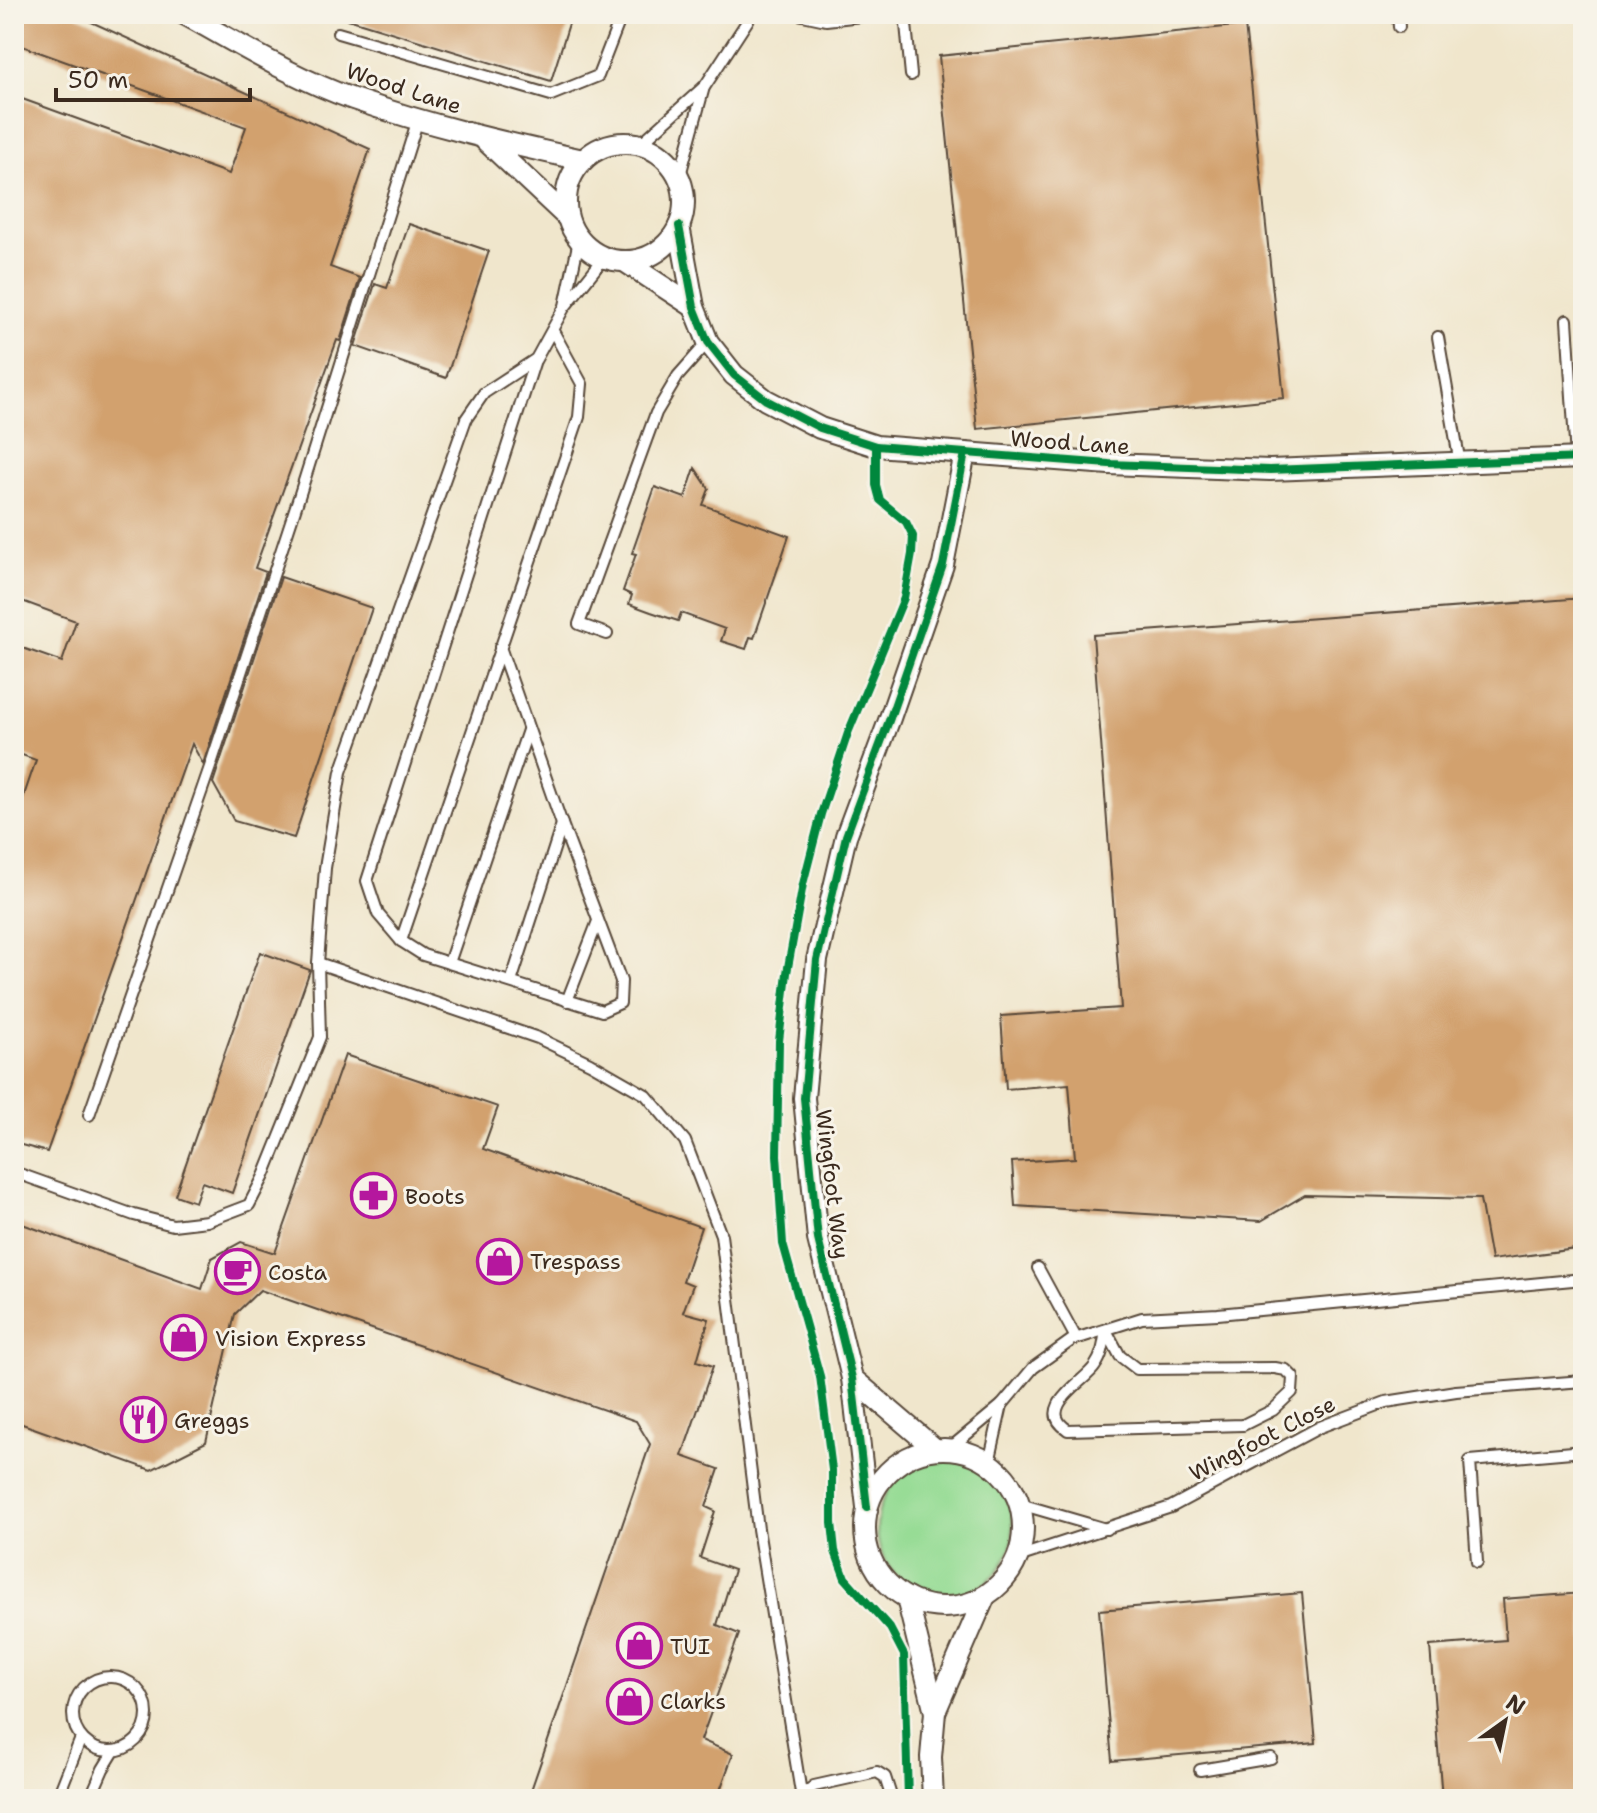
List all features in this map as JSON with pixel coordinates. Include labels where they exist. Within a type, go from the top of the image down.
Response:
[{"type":"street","name":"Wood Lane","points":[[184,14],[289,72],[351,99],[483,138],[583,160]]},
{"type":"street","name":"Wood Lane","points":[[483,138],[567,217]]},
{"type":"street","points":[[614,259],[641,259],[656,252],[669,241],[679,226],[683,211],[679,179],[656,152],[639,145],[619,144],[600,149],[583,160],[571,177],[566,196],[567,217],[579,240],[694,307]]},
{"type":"street","name":"Wood Lane","points":[[679,226],[694,307],[708,342],[734,375],[766,400],[820,428],[876,446],[1109,464],[1270,470],[1580,458]]},
{"type":"street","name":"Wingfoot Way","points":[[867,1507],[852,1378],[818,1239],[804,1098],[817,960],[846,836],[943,565],[965,453]]},
{"type":"street","points":[[852,1378],[942,1449]]},
{"type":"street","points":[[942,1449],[970,1453],[989,1463],[1008,1481],[1020,1504],[1023,1531],[1018,1557],[1004,1579],[985,1596],[960,1606],[933,1606],[907,1598],[886,1582],[871,1560],[865,1534],[867,1507],[877,1485],[892,1468],[912,1455],[942,1449]]},
{"type":"street","points":[[933,1799],[931,1757],[935,1712],[985,1596]]},
{"type":"street","points":[[907,1598],[935,1712]]},
{"type":"lane","points":[[338,33],[551,95],[598,76],[622,14]]},
{"type":"lane","points":[[639,145],[705,86],[752,14]]},
{"type":"lane","points":[[798,14],[826,20],[879,14]]},
{"type":"lane","points":[[905,14],[911,75]]},
{"type":"lane","points":[[1398,14],[1399,27]]},
{"type":"lane","points":[[679,179],[705,86]]},
{"type":"lane","points":[[89,1115],[210,767],[418,119]]},
{"type":"lane","points":[[500,647],[621,981],[620,1003],[602,1011],[423,955],[401,941],[378,914],[367,881],[536,359],[564,308],[579,240]]},
{"type":"lane","points":[[564,308],[614,259]]},
{"type":"lane","points":[[1567,320],[1580,458]]},
{"type":"lane","points":[[401,941],[579,417],[582,384],[553,331]]},
{"type":"lane","points":[[1438,337],[1460,464]]},
{"type":"lane","points":[[607,634],[579,624],[656,413],[678,376],[708,342]]},
{"type":"lane","points":[[14,1172],[134,1215],[173,1225],[207,1221],[249,1205],[264,1176],[320,1037],[318,963],[325,868],[341,772],[466,419],[484,393],[536,359]]},
{"type":"lane","points":[[449,963],[529,729]]},
{"type":"lane","points":[[511,982],[562,824]]},
{"type":"lane","points":[[567,1001],[598,921]]},
{"type":"lane","points":[[318,963],[538,1038],[590,1063],[646,1095],[685,1141],[721,1235],[758,1529],[804,1799]]},
{"type":"lane","points":[[1038,1268],[1076,1338]]},
{"type":"lane","points":[[942,1449],[1002,1405],[1033,1368],[1076,1338],[1142,1318],[1218,1314],[1583,1279]]},
{"type":"lane","points":[[1106,1330],[1117,1350],[1129,1365],[1137,1369],[1275,1368],[1286,1370],[1293,1377],[1294,1386],[1292,1392],[1273,1410],[1243,1425],[1068,1430],[1062,1426],[1058,1414],[1060,1402],[1070,1388],[1095,1367],[1102,1353],[1106,1330]]},
{"type":"lane","name":"Wingfoot Close","points":[[1018,1557],[1171,1507],[1320,1427],[1386,1402],[1456,1391],[1583,1381]]},
{"type":"lane","points":[[989,1463],[1002,1405]]},
{"type":"lane","points":[[1477,1562],[1470,1461],[1583,1451]]},
{"type":"lane","points":[[1020,1504],[1106,1529]]},
{"type":"lane","points":[[110,1677],[123,1679],[138,1690],[145,1701],[146,1723],[135,1742],[114,1751],[101,1750],[81,1738],[74,1727],[72,1714],[81,1690],[91,1682],[110,1677]]},
{"type":"lane","points":[[57,1799],[81,1738]]},
{"type":"lane","points":[[90,1799],[114,1751]]},
{"type":"lane","points":[[1200,1770],[1271,1758]]},
{"type":"lane","points":[[804,1799],[806,1792],[814,1786],[877,1772],[885,1777],[892,1799]]},
{"type":"green space","points":[[945,1460],[971,1465],[993,1480],[1008,1502],[1013,1528],[1008,1554],[993,1576],[971,1591],[945,1596],[919,1591],[897,1576],[882,1554],[877,1528],[882,1502],[897,1480],[919,1465]]},
{"type":"building","points":[[14,14],[74,14],[370,149],[330,267],[360,278],[340,341],[337,340],[255,568],[266,572],[203,764],[192,744],[47,1152],[14,1143],[14,825],[36,760],[14,752],[14,645],[62,662],[76,621],[14,598],[14,96],[229,174],[246,127],[14,43]]},
{"type":"building","points":[[349,14],[572,14],[551,81],[348,19]]},
{"type":"building","points":[[1245,25],[1284,398],[977,429],[939,56]]},
{"type":"building","points":[[409,224],[489,251],[446,378],[355,346],[375,284],[387,288]]},
{"type":"building","points":[[695,468],[709,489],[703,505],[789,536],[754,638],[750,637],[746,649],[721,641],[725,629],[681,613],[678,621],[629,604],[632,595],[623,591],[636,554],[632,553],[655,487],[685,498]]},
{"type":"building","points":[[281,577],[372,608],[294,838],[234,821],[213,783]]},
{"type":"building","points":[[1583,598],[1583,1248],[1491,1260],[1480,1199],[1305,1195],[1261,1221],[1015,1206],[1012,1162],[1075,1158],[1069,1084],[1006,1089],[1001,1016],[1121,1008],[1093,635]]},
{"type":"building","points":[[260,952],[310,970],[232,1193],[202,1182],[195,1202],[175,1195]]},
{"type":"building","points":[[345,1055],[498,1107],[483,1149],[701,1227],[683,1281],[693,1285],[683,1312],[709,1319],[697,1361],[713,1366],[682,1456],[719,1469],[706,1507],[715,1511],[700,1558],[734,1570],[717,1625],[739,1634],[701,1740],[733,1754],[717,1799],[528,1799],[650,1444],[636,1421],[260,1290],[235,1314],[206,1442],[151,1470],[14,1421],[14,1221],[202,1289],[212,1258],[241,1242],[275,1253]]},
{"type":"building","points":[[1302,1593],[1316,1743],[1112,1761],[1099,1610]]},
{"type":"building","points":[[1583,1593],[1583,1799],[1442,1799],[1430,1646],[1506,1640],[1503,1599]]},
{"type":"cycle path","points":[[679,226],[694,307],[708,342],[734,375],[766,400],[820,428],[876,446],[1109,464],[1270,470],[1583,458]]},
{"type":"cycle path","points":[[876,446],[876,485],[880,500],[906,522],[913,536],[912,554],[904,598],[848,733],[821,814],[803,884],[779,1041],[777,1155],[783,1244],[820,1376],[832,1470],[835,1551],[845,1578],[890,1628],[904,1655],[908,1799]]},
{"type":"cycle path","points":[[867,1507],[852,1378],[818,1239],[804,1098],[817,960],[846,836],[943,565],[965,453]]},
{"type":"place","name":"Boots","points":[[374,1196]]},
{"type":"place","name":"Trespass","points":[[499,1261]]},
{"type":"place","name":"Costa","points":[[237,1272]]},
{"type":"place","name":"Vision Express","points":[[184,1338]]},
{"type":"place","name":"Greggs","points":[[143,1420]]},
{"type":"place","name":"TUI","points":[[639,1646]]},
{"type":"place","name":"Clarks","points":[[629,1701]]}]
